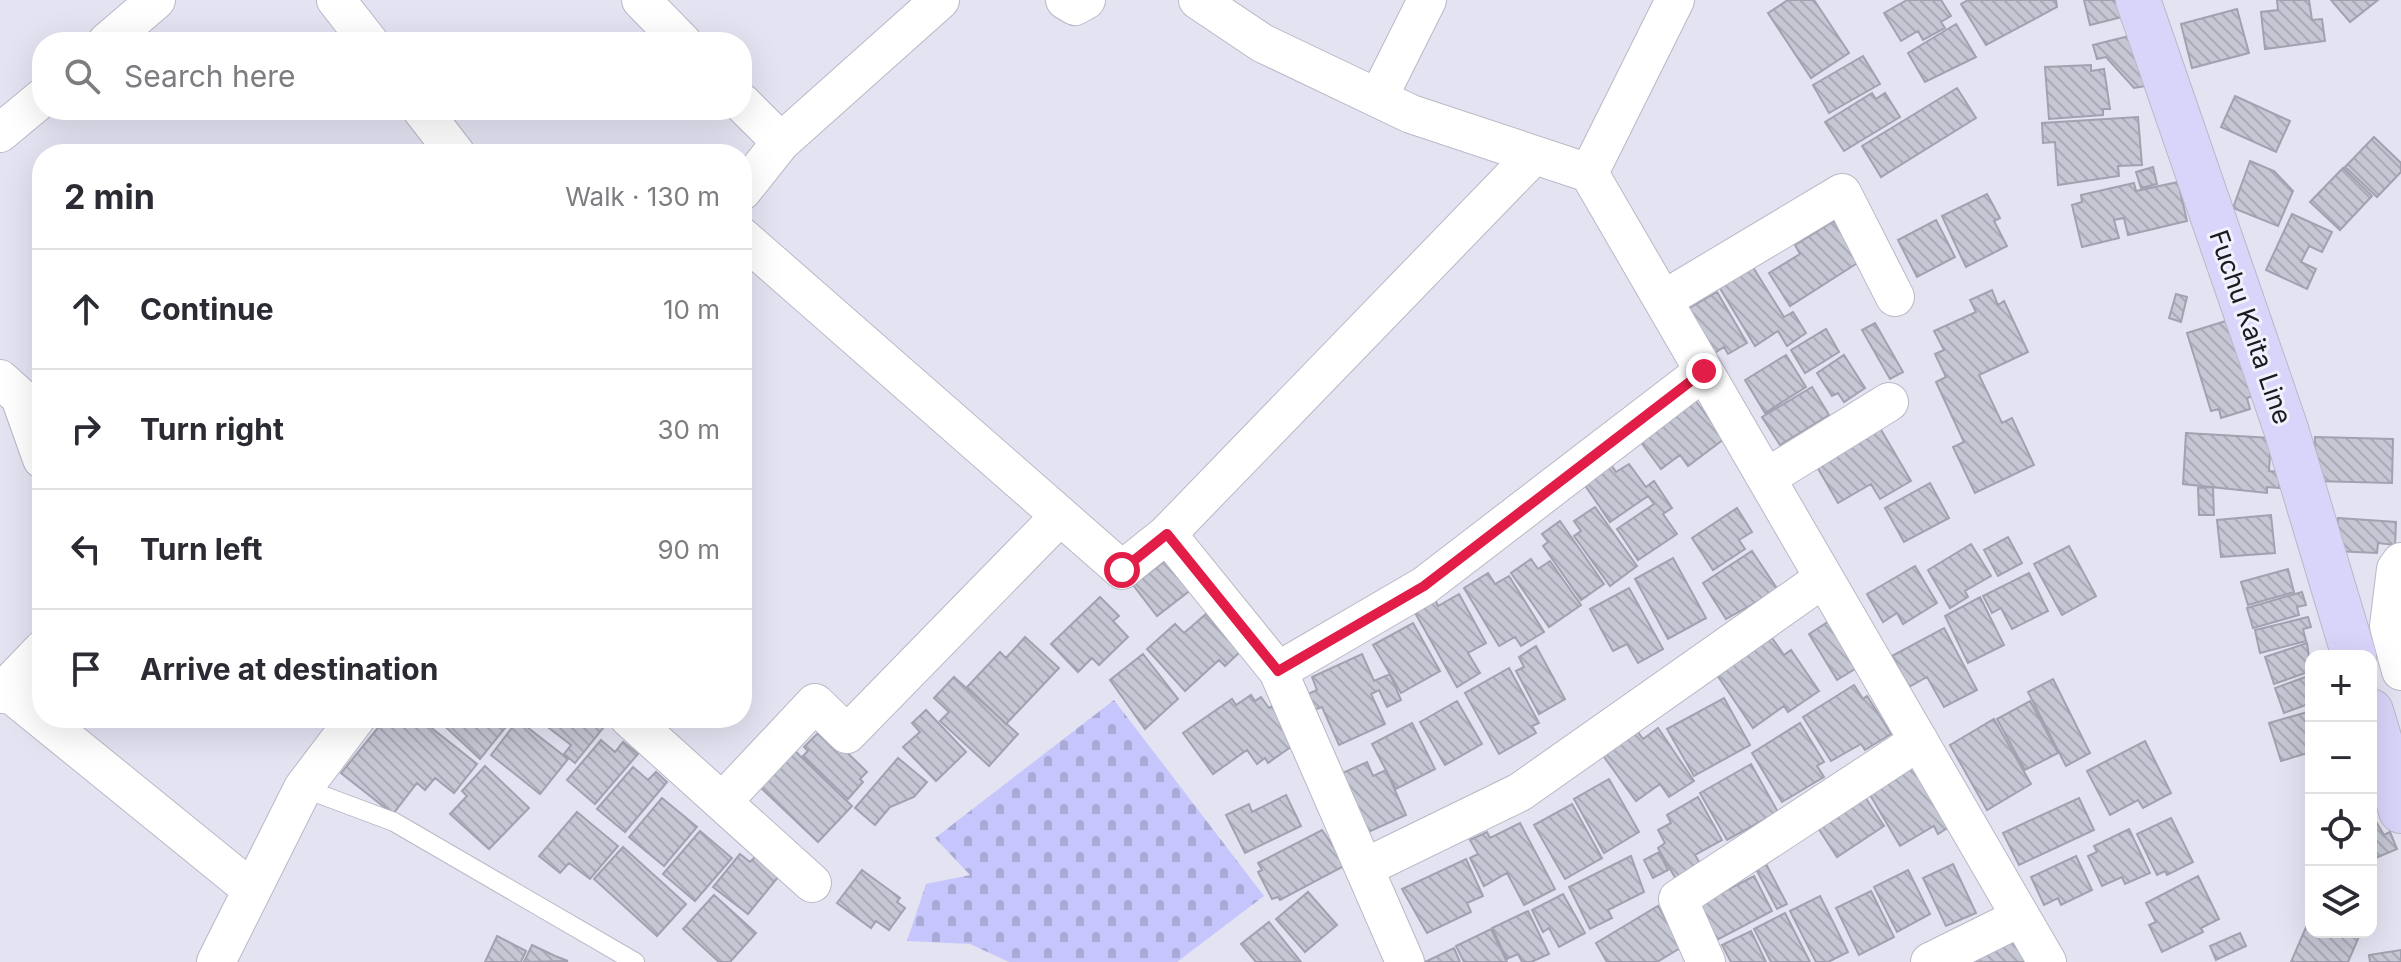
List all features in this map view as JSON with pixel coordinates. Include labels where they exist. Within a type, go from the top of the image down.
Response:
[{"type":"main road","name":"Fuchu Kaita Line","points":[[2138,0],[2286,429],[2352,650]]},
{"type":"main road","points":[[2374,722],[2401,811]]},
{"type":"street","points":[[119,32],[156,0]]},
{"type":"street","points":[[336,0],[361,32]]},
{"type":"street","points":[[641,0],[672,32]]},
{"type":"street","points":[[752,178],[781,142],[940,0]]},
{"type":"street","points":[[1065,0],[1075,6],[1086,0]]},
{"type":"street","points":[[1198,0],[1262,43],[1411,114],[1589,173],[2047,962]]},
{"type":"street","points":[[1378,98],[1427,0]]},
{"type":"street","points":[[1589,173],[1675,0]]},
{"type":"street","points":[[0,133],[32,106]]},
{"type":"street","points":[[752,113],[781,142]]},
{"type":"street","points":[[430,120],[448,144]]},
{"type":"street","points":[[752,246],[1122,570],[1167,534],[1534,155]]},
{"type":"street","points":[[1663,300],[1842,193],[1895,297]]},
{"type":"street","points":[[1278,671],[1424,586],[1704,371]]},
{"type":"street","points":[[21,385],[32,424]]},
{"type":"street","points":[[1766,478],[1889,402]]},
{"type":"street","points":[[722,802],[815,703],[847,734],[1060,516]]},
{"type":"street","points":[[1167,534],[1278,671],[1405,962]]},
{"type":"street","points":[[2401,562],[2396,569],[2389,626],[2401,671]]},
{"type":"street","points":[[1364,868],[1520,792],[1824,578]]},
{"type":"street","points":[[32,660],[2,692],[32,716]]},
{"type":"street","points":[[48,728],[251,889]]},
{"type":"street","points":[[216,962],[303,788],[348,728]]},
{"type":"street","points":[[640,728],[812,883]]},
{"type":"street","points":[[1706,962],[1678,899],[1919,741]]},
{"type":"street","points":[[1930,962],[2021,917]]},
{"type":"lane","points":[[303,788],[394,822],[635,962]]},
{"type":"green space","points":[[1114,700],[1264,896],[1177,962],[1009,962],[970,944],[907,941],[926,884],[970,875],[935,838]]},
{"type":"building","points":[[1788,0],[1814,0],[1849,53],[1811,78],[1768,13]]},
{"type":"building","points":[[1907,0],[1941,0],[1951,16],[1941,22],[1945,28],[1923,40],[1918,31],[1901,41],[1884,13]]},
{"type":"building","points":[[1968,0],[2056,0],[2057,7],[1986,45],[1961,4]]},
{"type":"building","points":[[2084,0],[2122,0],[2126,16],[2090,25]]},
{"type":"building","points":[[2277,0],[2309,0],[2312,20],[2322,19],[2325,41],[2265,49],[2261,12],[2278,10]]},
{"type":"building","points":[[2331,0],[2378,0],[2350,22]]},
{"type":"building","points":[[2237,9],[2249,53],[2192,68],[2181,24]]},
{"type":"building","points":[[1956,24],[1976,57],[1925,82],[1908,53]]},
{"type":"building","points":[[2137,34],[2152,85],[2134,88],[2106,57],[2097,59],[2093,45]]},
{"type":"building","points":[[1863,56],[1880,84],[1829,113],[1813,85]]},
{"type":"building","points":[[2091,65],[2091,71],[2104,69],[2110,109],[2103,109],[2103,115],[2049,119],[2045,67]]},
{"type":"building","points":[[1957,88],[1976,118],[1881,177],[1862,146]]},
{"type":"building","points":[[1872,93],[1876,99],[1885,93],[1900,117],[1844,151],[1825,122]]},
{"type":"building","points":[[2235,96],[2290,121],[2276,152],[2221,127]]},
{"type":"building","points":[[2138,117],[2142,165],[2118,166],[2119,176],[2058,185],[2055,142],[2043,143],[2042,123]]},
{"type":"building","points":[[2374,137],[2401,163],[2401,172],[2377,197],[2345,167]]},
{"type":"building","points":[[2250,161],[2274,171],[2293,191],[2278,226],[2233,208]]},
{"type":"building","points":[[2153,167],[2157,184],[2141,188],[2136,172]]},
{"type":"building","points":[[2343,168],[2372,196],[2340,230],[2310,202]]},
{"type":"building","points":[[2178,182],[2187,221],[2128,235],[2124,218],[2114,220],[2119,238],[2082,247],[2072,205],[2082,202],[2081,195],[2134,183],[2136,191]]},
{"type":"building","points":[[1987,194],[2000,218],[1994,221],[2007,246],[1966,267],[1942,216]]},
{"type":"building","points":[[2292,214],[2332,232],[2322,252],[2309,246],[2301,262],[2316,269],[2307,289],[2266,270]]},
{"type":"building","points":[[1936,220],[1955,257],[1917,277],[1898,240]]},
{"type":"building","points":[[1834,221],[1859,262],[1790,306],[1769,273],[1800,254],[1795,245]]},
{"type":"building","points":[[1751,264],[1784,317],[1793,312],[1806,333],[1787,346],[1778,331],[1755,346],[1718,285]]},
{"type":"building","points":[[1992,290],[1998,305],[2004,301],[2028,352],[1979,375],[2002,423],[2012,418],[2034,465],[1975,493],[1953,447],[1964,442],[1936,382],[1946,377],[1935,354],[1944,350],[1934,331],[1976,312],[1970,300]]},
{"type":"building","points":[[1717,292],[1747,343],[1728,354],[1724,347],[1713,354],[1686,310]]},
{"type":"building","points":[[2176,294],[2187,297],[2181,322],[2169,318]]},
{"type":"building","points":[[2229,320],[2253,396],[2247,398],[2250,409],[2221,418],[2219,409],[2211,411],[2187,333]]},
{"type":"building","points":[[1875,323],[1903,372],[1890,379],[1862,330]]},
{"type":"building","points":[[1826,329],[1839,352],[1805,373],[1791,350]]},
{"type":"building","points":[[1786,355],[1806,387],[1765,413],[1745,380]]},
{"type":"building","points":[[1844,355],[1865,388],[1844,402],[1838,393],[1832,396],[1817,373]]},
{"type":"building","points":[[1812,387],[1829,415],[1780,445],[1762,417]]},
{"type":"building","points":[[1695,400],[1724,439],[1688,466],[1680,455],[1661,469],[1640,441]]},
{"type":"building","points":[[1880,428],[1911,481],[1880,499],[1871,484],[1838,503],[1816,465]]},
{"type":"building","points":[[2186,433],[2271,438],[2269,471],[2280,472],[2279,488],[2267,487],[2267,493],[2183,484]]},
{"type":"building","points":[[2315,437],[2393,439],[2392,483],[2314,481]]},
{"type":"building","points":[[1607,459],[1616,472],[1629,464],[1646,487],[1654,481],[1672,508],[1663,514],[1677,534],[1638,560],[1617,529],[1654,504],[1648,496],[1610,522],[1580,478]]},
{"type":"building","points":[[1930,483],[1949,518],[1904,542],[1885,508]]},
{"type":"building","points":[[2213,487],[2214,515],[2199,515],[2198,488]]},
{"type":"building","points":[[1595,507],[1637,566],[1610,586],[1574,536],[1581,531],[1574,521]]},
{"type":"building","points":[[1737,508],[1752,532],[1739,540],[1745,549],[1713,570],[1692,538]]},
{"type":"building","points":[[2271,515],[2275,553],[2221,557],[2217,520]]},
{"type":"building","points":[[2338,518],[2396,522],[2395,545],[2378,543],[2377,553],[2335,551]]},
{"type":"building","points":[[1560,521],[1604,584],[1581,600],[1543,546],[1548,542],[1542,534]]},
{"type":"building","points":[[2008,537],[2022,563],[1998,576],[1984,550]]},
{"type":"building","points":[[1971,544],[1991,576],[1965,591],[1968,597],[1950,608],[1928,570]]},
{"type":"building","points":[[2069,546],[2096,596],[2062,615],[2034,564]]},
{"type":"building","points":[[1752,551],[1778,590],[1726,619],[1703,583]]},
{"type":"building","points":[[1169,558],[1192,589],[1157,616],[1133,585]]},
{"type":"building","points":[[1673,558],[1706,618],[1668,639],[1635,579]]},
{"type":"building","points":[[1531,559],[1538,569],[1550,561],[1581,605],[1549,627],[1511,573]]},
{"type":"building","points":[[1915,566],[1937,603],[1903,624],[1897,613],[1883,622],[1867,594]]},
{"type":"building","points":[[2288,569],[2294,592],[2248,605],[2241,582]]},
{"type":"building","points":[[1488,573],[1495,584],[1509,576],[1544,632],[1521,646],[1515,637],[1499,646],[1464,588]]},
{"type":"building","points":[[2029,573],[2048,611],[2012,629],[2001,608],[1992,613],[1983,596]]},
{"type":"building","points":[[1629,588],[1663,649],[1638,663],[1627,644],[1613,651],[1590,609]]},
{"type":"building","points":[[2302,592],[2306,605],[2297,607],[2299,615],[2253,628],[2247,608]]},
{"type":"building","points":[[1459,594],[1486,643],[1468,653],[1480,673],[1457,687],[1413,609],[1434,597],[1438,606]]},
{"type":"building","points":[[1100,597],[1119,616],[1113,621],[1128,637],[1099,665],[1092,658],[1078,672],[1051,644]]},
{"type":"building","points":[[1980,597],[2004,645],[1968,663],[1945,616]]},
{"type":"building","points":[[1206,614],[1240,652],[1225,666],[1219,660],[1185,691],[1147,649],[1175,624],[1184,633]]},
{"type":"building","points":[[2308,617],[2311,627],[2303,629],[2306,641],[2260,653],[2255,630]]},
{"type":"building","points":[[1831,620],[1860,666],[1837,680],[1809,634]]},
{"type":"building","points":[[1413,623],[1440,671],[1401,693],[1373,645]]},
{"type":"building","points":[[1944,628],[1977,690],[1944,707],[1927,677],[1909,687],[1892,656]]},
{"type":"building","points":[[1025,637],[1059,668],[1006,724],[967,687],[1000,652],[1006,658]]},
{"type":"building","points":[[1772,638],[1784,655],[1791,650],[1819,691],[1788,712],[1784,706],[1753,728],[1717,675]]},
{"type":"building","points":[[2307,643],[2305,673],[2274,684],[2265,657]]},
{"type":"building","points":[[1536,646],[1565,699],[1539,714],[1516,671],[1524,667],[1519,657]]},
{"type":"building","points":[[1143,654],[1178,699],[1145,729],[1110,680]]},
{"type":"building","points":[[1362,654],[1374,681],[1390,674],[1401,700],[1387,707],[1379,690],[1371,694],[1385,724],[1339,745],[1322,707],[1311,711],[1304,696],[1317,690],[1312,677]]},
{"type":"building","points":[[1509,668],[1539,723],[1532,726],[1536,733],[1499,754],[1465,693]]},
{"type":"building","points":[[954,677],[1018,734],[989,766],[940,721],[949,712],[934,698]]},
{"type":"building","points":[[2305,677],[2305,705],[2284,713],[2275,688]]},
{"type":"building","points":[[2053,679],[2090,753],[2066,766],[2028,692]]},
{"type":"building","points":[[1854,685],[1863,699],[1867,696],[1891,734],[1865,750],[1861,744],[1831,761],[1803,717]]},
{"type":"building","points":[[1251,695],[1255,701],[1261,697],[1269,708],[1272,706],[1295,744],[1268,763],[1265,758],[1257,764],[1247,750],[1213,774],[1183,733],[1232,699],[1236,705]]},
{"type":"building","points":[[1724,698],[1750,745],[1694,776],[1667,729]]},
{"type":"building","points":[[1457,701],[1482,744],[1445,765],[1420,722]]},
{"type":"building","points":[[2030,701],[2058,753],[2025,770],[1997,719]]},
{"type":"building","points":[[926,710],[966,752],[936,781],[903,747],[920,732],[912,723]]},
{"type":"building","points":[[2305,713],[2305,754],[2281,761],[2269,723]]},
{"type":"building","points":[[1994,719],[2031,784],[1987,810],[1950,745]]},
{"type":"building","points":[[1412,723],[1435,769],[1396,789],[1372,744]]},
{"type":"building","points":[[1800,723],[1824,762],[1817,766],[1824,777],[1782,802],[1752,753]]},
{"type":"building","points":[[1633,725],[1643,739],[1658,728],[1694,781],[1669,797],[1660,784],[1636,801],[1599,750]]},
{"type":"building","points":[[378,728],[432,728],[477,764],[454,793],[435,778],[425,790],[417,783],[393,814],[341,773]]},
{"type":"building","points":[[447,728],[505,728],[480,759]]},
{"type":"building","points":[[512,728],[528,728],[568,759],[540,794],[491,755]]},
{"type":"building","points":[[549,728],[603,728],[575,763],[564,754],[571,745]]},
{"type":"building","points":[[826,732],[867,772],[860,779],[863,782],[848,799],[803,756],[808,751],[804,747],[818,733],[822,737]]},
{"type":"building","points":[[601,740],[615,752],[623,742],[638,754],[595,804],[567,780]]},
{"type":"building","points":[[2145,741],[2171,793],[2143,808],[2138,800],[2110,815],[2087,771]]},
{"type":"building","points":[[794,750],[852,806],[818,842],[759,786]]},
{"type":"building","points":[[898,758],[927,782],[914,797],[890,807],[875,825],[855,808]]},
{"type":"building","points":[[1367,762],[1373,776],[1386,770],[1406,815],[1364,834],[1338,775]]},
{"type":"building","points":[[1751,764],[1778,812],[1727,840],[1700,793]]},
{"type":"building","points":[[485,766],[529,808],[489,849],[450,814],[467,796],[462,791]]},
{"type":"building","points":[[633,767],[648,780],[656,772],[667,782],[625,832],[597,809]]},
{"type":"building","points":[[1914,767],[1949,827],[1938,834],[1934,826],[1900,846],[1869,793]]},
{"type":"building","points":[[1609,779],[1639,832],[1604,853],[1574,799]]},
{"type":"building","points":[[1863,794],[1884,826],[1837,857],[1816,825]]},
{"type":"building","points":[[1286,795],[1301,826],[1245,853],[1226,815],[1249,804],[1252,812]]},
{"type":"building","points":[[1698,797],[1722,840],[1695,855],[1702,867],[1677,881],[1658,848],[1665,843],[1658,830],[1671,823],[1667,815]]},
{"type":"building","points":[[662,798],[697,827],[664,866],[629,837]]},
{"type":"building","points":[[2079,798],[2094,830],[2019,865],[2003,833]]},
{"type":"building","points":[[1572,804],[1602,858],[1565,879],[1534,825]]},
{"type":"building","points":[[577,812],[618,846],[590,879],[569,863],[560,873],[539,856]]},
{"type":"building","points":[[2171,818],[2193,862],[2167,875],[2165,871],[2157,875],[2137,834]]},
{"type":"building","points":[[1520,823],[1555,889],[1524,905],[1507,873],[1484,886],[1470,858],[1478,854],[1470,840],[1487,832],[1490,838]]},
{"type":"building","points":[[2377,823],[2384,835],[2390,832],[2397,849],[2377,857]]},
{"type":"building","points":[[2129,829],[2150,873],[2125,884],[2122,877],[2102,886],[2088,856],[2097,852],[2094,846]]},
{"type":"building","points":[[1322,830],[1346,865],[1280,900],[1278,897],[1272,899],[1258,872],[1262,870],[1258,863]]},
{"type":"building","points":[[700,831],[732,858],[695,901],[663,874]]},
{"type":"building","points":[[623,847],[686,904],[657,936],[594,879]]},
{"type":"building","points":[[1659,852],[1668,870],[1653,878],[1644,860]]},
{"type":"building","points":[[740,854],[750,862],[755,857],[779,876],[748,914],[713,887]]},
{"type":"building","points":[[1631,856],[1644,892],[1608,910],[1612,918],[1590,929],[1569,887]]},
{"type":"building","points":[[2076,856],[2092,890],[2061,905],[2058,898],[2044,905],[2031,877]]},
{"type":"building","points":[[1466,859],[1483,896],[1467,903],[1471,912],[1427,933],[1402,889]]},
{"type":"building","points":[[1765,862],[1787,904],[1777,909],[1755,867]]},
{"type":"building","points":[[1953,864],[1976,913],[1946,926],[1923,878]]},
{"type":"building","points":[[862,870],[900,898],[897,902],[905,908],[889,930],[876,921],[871,928],[837,903]]},
{"type":"building","points":[[1908,870],[1930,914],[1897,932],[1874,887]]},
{"type":"building","points":[[1754,876],[1772,911],[1715,941],[1696,906]]},
{"type":"building","points":[[2198,876],[2219,919],[2201,928],[2203,932],[2162,952],[2149,925],[2156,922],[2146,903]]},
{"type":"building","points":[[1871,891],[1894,937],[1859,955],[1836,908]]},
{"type":"building","points":[[1308,892],[1337,925],[1305,952],[1276,919]]},
{"type":"building","points":[[1563,894],[1585,933],[1559,947],[1549,928],[1543,932],[1532,910]]},
{"type":"building","points":[[714,895],[756,933],[730,962],[719,962],[683,929]]},
{"type":"building","points":[[1820,896],[1848,952],[1828,962],[1816,962],[1790,911]]},
{"type":"building","points":[[1658,906],[1682,947],[1657,962],[1607,962],[1596,943]]},
{"type":"building","points":[[1528,911],[1549,954],[1531,962],[1522,962],[1518,954],[1507,959],[1492,928]]},
{"type":"building","points":[[1785,913],[1810,962],[1771,962],[1754,929]]},
{"type":"building","points":[[1269,922],[1301,962],[1256,962],[1241,944]]},
{"type":"building","points":[[1491,929],[1507,962],[1464,962],[1456,946]]},
{"type":"building","points":[[2305,930],[2305,938],[2358,938],[2348,962],[2291,962]]},
{"type":"building","points":[[1751,931],[1766,962],[1731,962],[1722,945]]},
{"type":"building","points":[[2240,933],[2246,946],[2216,960],[2210,946]]},
{"type":"building","points":[[497,936],[526,951],[521,962],[485,962]]},
{"type":"building","points":[[2017,936],[2030,962],[1974,962],[1972,959]]},
{"type":"building","points":[[532,945],[555,956],[568,961],[524,962]]},
{"type":"building","points":[[1454,948],[1460,962],[1425,962]]},
{"type":"building","points":[[2401,950],[2401,962],[2370,962],[2369,955]]},
{"type":"route","points":[[1122,570],[1167,534],[1278,671],[1424,586],[1704,371]]}]
